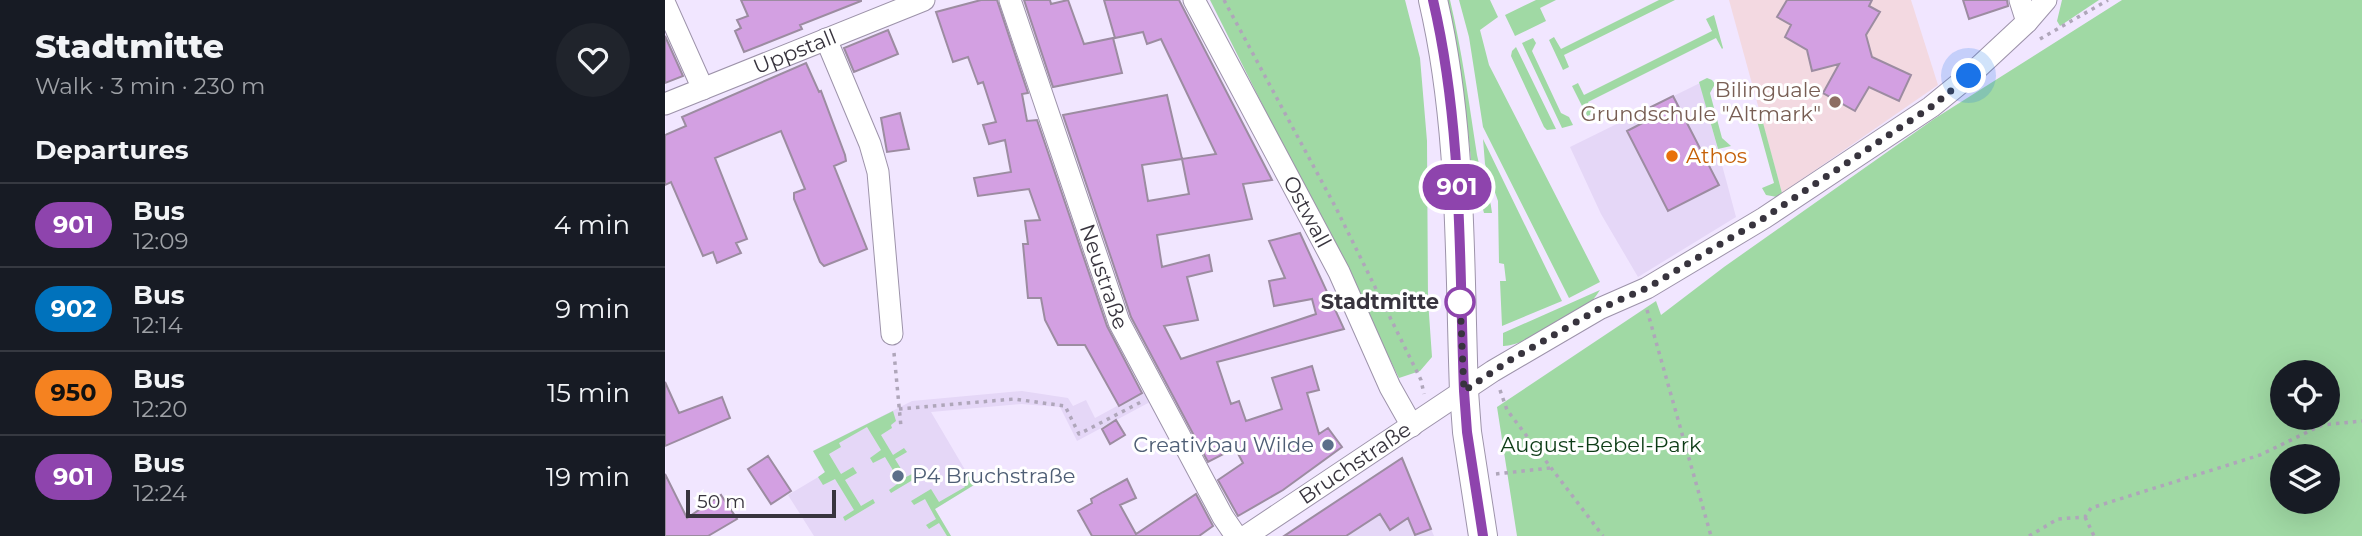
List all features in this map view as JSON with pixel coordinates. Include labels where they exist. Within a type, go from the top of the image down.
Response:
[{"type":"main road","points":[[1433,0],[1447,65],[1456,138],[1464,391],[1473,477],[1483,536]]},
{"type":"street","name":"Neustraße","points":[[1010,0],[1119,322],[1223,517],[1236,536]]},
{"type":"street","name":"Ostwall","points":[[1194,0],[1339,272],[1391,387],[1420,420]]},
{"type":"street","points":[[2019,0],[2027,22]]},
{"type":"street","name":"Bruchstraße","points":[[1246,536],[1493,371],[1599,309],[1647,288],[1764,218],[1931,107],[1969,76],[2027,22],[2046,0]]},
{"type":"street","name":"Uppstall","points":[[665,104],[911,2]]},
{"type":"street","points":[[665,4],[703,89]]},
{"type":"street","points":[[826,39],[870,144],[878,172],[893,334]]},
{"type":"path","points":[[1223,0],[1336,208],[1421,380],[1420,420]]},
{"type":"path","points":[[1629,296],[1647,310],[1711,536]]},
{"type":"path","points":[[893,334],[901,427]]},
{"type":"path","points":[[1493,371],[1507,410],[1603,536]]},
{"type":"path","points":[[899,410],[1025,399],[1065,406],[1079,434],[1156,394]]},
{"type":"path","points":[[2029,536],[2058,520],[2085,517],[2091,508],[2260,455],[2322,425],[2362,421]]},
{"type":"path","points":[[1473,477],[1550,468]]},
{"type":"path","points":[[2085,517],[2094,536]]},
{"type":"shaded area","name":"Bilinguale Grundschule \"Altmark\"","points":[[1729,0],[1911,0],[1938,85],[1782,193]]},
{"type":"shaded area","points":[[1700,83],[1736,217],[1638,277],[1601,214],[1570,147]]},
{"type":"shaded area","name":"P4 Bruchstraße","points":[[1022,391],[1068,398],[1073,406],[1086,400],[1095,418],[1143,392],[1150,402],[1077,441],[1060,407],[1021,404],[931,412],[974,485],[935,509],[951,536],[814,536],[788,495],[825,473],[813,451],[912,401]]},
{"type":"shaded area","points":[[1398,461],[1404,463],[1434,536],[1284,536]]},
{"type":"green space","points":[[1210,0],[1405,0],[1420,58],[1427,141],[1428,300],[1432,357],[1420,371],[1399,378]]},
{"type":"green space","points":[[1446,0],[1450,0],[1477,155],[1492,213],[1484,213],[1472,169],[1465,104]]},
{"type":"green space","points":[[1459,0],[1490,0],[1498,17],[1480,30],[1489,65],[1600,282],[1569,298],[1483,127],[1469,37]]},
{"type":"green space","points":[[1536,0],[1556,0],[1540,8],[1546,21],[1515,36],[1505,15]]},
{"type":"green space","points":[[1659,0],[1675,0],[1564,55],[1569,67],[1563,70],[1549,40],[1554,37],[1561,49]]},
{"type":"green space","points":[[2062,0],[2099,0],[2060,26],[2057,21]]},
{"type":"green space","name":"August-Bebel-Park","points":[[2122,0],[2362,0],[2362,536],[1517,536],[1497,407],[1656,301],[1661,315],[1724,267],[1934,119]]},
{"type":"green space","points":[[1714,15],[1722,49],[1716,38],[1588,102],[1593,114],[1587,116],[1572,86],[1578,83],[1584,95],[1712,31],[1706,19]]},
{"type":"green space","points":[[1533,38],[1536,43],[1532,51],[1561,113],[1569,117],[1573,125],[1562,128],[1522,43]]},
{"type":"green space","points":[[1516,47],[1556,129],[1547,130],[1544,127],[1511,56]]},
{"type":"green space","points":[[1707,78],[1715,84],[1710,93],[1722,138],[1731,146],[1718,149],[1699,82]]},
{"type":"green space","points":[[1762,119],[1782,193],[1777,197],[1766,195],[1762,188],[1774,183],[1757,121]]},
{"type":"green space","points":[[1483,139],[1562,301],[1502,326],[1500,281],[1506,281],[1504,264],[1499,263],[1498,201],[1485,164]]},
{"type":"green space","points":[[1600,290],[1587,305],[1557,325],[1521,342],[1503,346],[1503,333]]},
{"type":"green space","points":[[893,411],[896,421],[891,425],[892,428],[881,435],[893,455],[904,448],[907,452],[895,459],[906,477],[918,471],[921,475],[891,493],[889,490],[900,482],[885,457],[873,463],[870,458],[881,450],[867,427],[839,443],[841,447],[829,454],[841,474],[853,467],[857,473],[845,480],[861,506],[873,499],[875,503],[845,521],[843,517],[854,510],[835,479],[823,485],[818,477],[825,472],[813,451]]},
{"type":"green space","points":[[964,469],[974,485],[935,509],[951,536],[947,536],[939,523],[929,529],[926,525],[936,519],[925,499],[914,505],[911,501],[931,489],[939,502],[965,487],[957,474]]},
{"type":"building","points":[[741,0],[861,1],[800,25],[802,29],[744,52],[735,31],[741,28],[737,20],[748,16]]},
{"type":"building","points":[[981,0],[997,0],[1028,93],[1022,94],[1027,121],[1037,120],[1107,326],[1142,393],[1119,406],[1085,345],[1058,345],[1045,320],[1041,298],[1028,298],[1023,244],[1028,244],[1025,221],[1040,220],[1029,189],[978,196],[974,178],[1011,172],[1005,140],[989,144],[983,125],[996,122],[983,82],[978,84],[968,57],[953,62],[936,12]]},
{"type":"building","points":[[1024,0],[1050,0],[1051,4],[1068,0],[1084,44],[1113,38],[1122,73],[1053,87]]},
{"type":"building","points":[[1104,0],[1179,0],[1272,180],[1243,184],[1252,219],[1157,235],[1162,267],[1209,255],[1212,271],[1187,277],[1198,320],[1164,326],[1181,359],[1316,314],[1312,299],[1274,306],[1269,281],[1285,278],[1269,241],[1300,233],[1344,329],[1217,362],[1231,404],[1239,401],[1246,421],[1282,409],[1272,378],[1312,366],[1319,390],[1307,393],[1319,434],[1328,428],[1342,447],[1283,490],[1238,516],[1218,480],[1243,463],[1235,448],[1208,462],[1131,317],[1063,115],[1167,95],[1182,159],[1216,154],[1161,39],[1147,44],[1143,32],[1115,38]],"holes":[[[1182,159],[1189,194],[1148,201],[1142,165]]]},
{"type":"building","points":[[1787,0],[1872,0],[1869,6],[1880,12],[1866,35],[1872,57],[1911,75],[1899,101],[1869,87],[1855,111],[1823,93],[1839,64],[1812,71],[1807,50],[1785,37],[1791,25],[1777,17]]},
{"type":"building","points":[[1963,0],[2007,0],[2008,6],[1969,19]]},
{"type":"building","points":[[888,30],[898,54],[854,72],[844,48]]},
{"type":"building","points":[[665,36],[683,76],[665,83]]},
{"type":"building","points":[[806,63],[819,92],[821,91],[845,155],[846,161],[834,166],[867,249],[824,266],[820,262],[794,199],[794,193],[805,189],[781,131],[715,158],[747,239],[736,243],[741,253],[717,263],[713,252],[703,256],[671,182],[665,185],[665,135],[686,126],[682,117]]},
{"type":"building","name":"Athos","points":[[1673,96],[1719,185],[1668,211],[1627,131],[1656,116],[1651,107]]},
{"type":"building","points":[[900,113],[909,149],[887,152],[881,118]]},
{"type":"building","points":[[665,382],[679,413],[722,397],[730,418],[665,446]]},
{"type":"building","points":[[1116,420],[1125,435],[1110,444],[1102,429]]},
{"type":"building","points":[[768,456],[791,491],[771,504],[748,469]]},
{"type":"building","points":[[1402,458],[1431,529],[1415,535],[1408,518],[1390,530],[1380,514],[1346,536],[1284,536]]},
{"type":"building","points":[[665,474],[687,518],[721,495],[737,519],[708,536],[665,536]]},
{"type":"building","points":[[1127,479],[1136,498],[1120,505],[1136,534],[1196,494],[1213,526],[1199,536],[1092,536],[1078,511],[1092,503],[1091,499]]},
{"type":"bus line","name":"901","points":[[1433,0],[1447,65],[1456,138],[1464,391],[1467,432],[1483,536]]},
{"type":"place","name":"Bilinguale Grundschule \"Altmark\"","points":[[1835,102]]},
{"type":"place","name":"Athos","points":[[1672,156]]},
{"type":"place","name":"Stadtmitte","points":[[1460,302]]},
{"type":"place","name":"Creativbau Wilde","points":[[1328,445]]},
{"type":"place","name":"P4 Bruchstraße","points":[[898,476]]},
{"type":"route","points":[[1460,302],[1460,299],[1464,391],[1512,359],[1599,309],[1647,288],[1764,218],[1931,107],[1969,76]]}]
